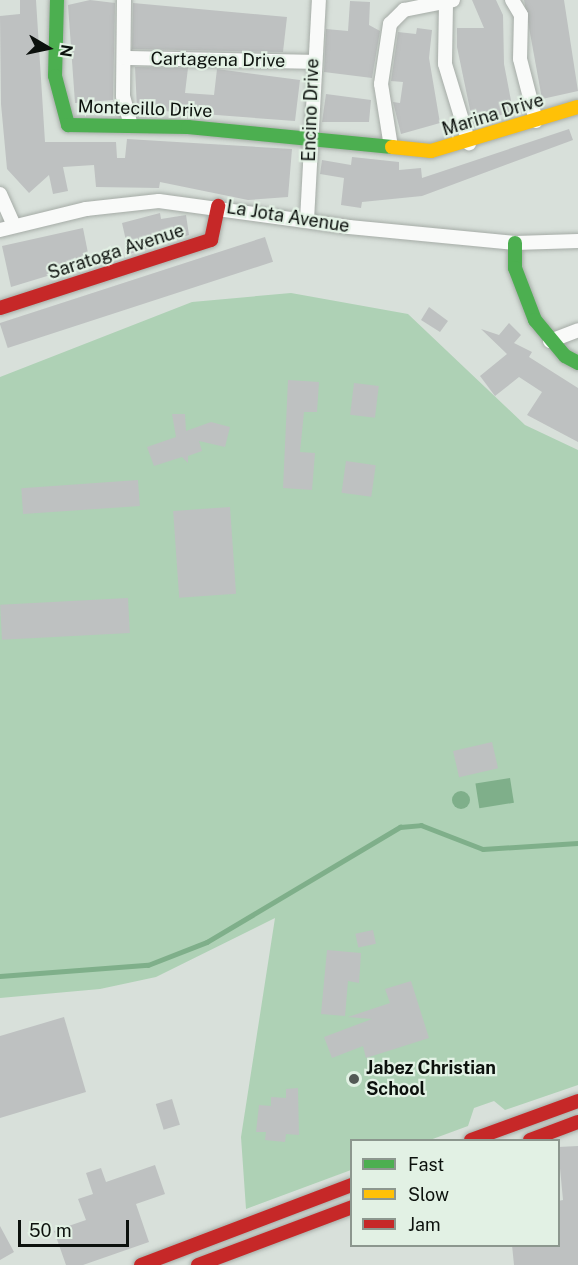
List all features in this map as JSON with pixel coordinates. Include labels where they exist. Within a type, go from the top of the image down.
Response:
[{"type":"main road","name":"Montecillo Drive","points":[[57,0],[56,76],[68,125],[131,125],[309,137]]},
{"type":"main road","name":"Marina Drive","points":[[309,137],[431,151],[469,144],[578,107]]},
{"type":"main road","name":"Saratoga Avenue","points":[[0,308],[211,240],[218,206]]},
{"type":"main road","points":[[514,243],[523,294],[550,340],[578,363]]},
{"type":"main road","points":[[474,1139],[578,1101]]},
{"type":"main road","points":[[533,1139],[578,1122]]},
{"type":"main road","points":[[141,1265],[350,1185]]},
{"type":"main road","points":[[198,1265],[350,1207]]},
{"type":"street","points":[[124,0],[123,96],[131,125]]},
{"type":"street","name":"Encino Drive","points":[[307,220],[312,62],[319,0]]},
{"type":"street","points":[[512,0],[520,15],[520,59],[536,121]]},
{"type":"street","points":[[391,147],[381,84],[390,24],[404,10],[450,2],[445,64],[469,144]]},
{"type":"street","name":"Cartagena Drive","points":[[124,58],[312,62]]},
{"type":"street","points":[[0,194],[15,225]]},
{"type":"street","name":"La Jota Avenue","points":[[0,230],[15,225],[159,201],[218,206],[307,220],[514,243],[578,241]]},
{"type":"street","points":[[550,340],[578,330]]},
{"type":"shaded area","points":[[291,293],[408,314],[525,425],[578,450],[578,1085],[505,1110],[494,1101],[474,1108],[468,1126],[433,1139],[350,1139],[350,1170],[246,1209],[241,1137],[275,918],[156,977],[100,989],[0,998],[0,377],[192,302]]},
{"type":"shaded area","points":[[510,778],[514,803],[479,808],[475,783]]},
{"type":"shaded area","points":[[461,791],[467,794],[470,800],[467,806],[461,809],[455,806],[452,800],[455,794]]},
{"type":"building","points":[[20,0],[36,0],[45,142],[116,142],[117,158],[125,158],[127,139],[292,149],[288,197],[248,200],[160,182],[159,188],[96,187],[94,165],[63,167],[68,191],[53,194],[49,175],[29,193],[7,169],[1,104],[0,16],[20,14]]},
{"type":"building","points":[[90,0],[115,3],[113,100],[75,103],[68,5]]},
{"type":"building","points":[[472,0],[496,0],[503,15],[504,64],[513,111],[473,124],[457,47],[457,28],[484,28]]},
{"type":"building","points":[[524,0],[564,0],[578,91],[542,99]]},
{"type":"building","points":[[350,1],[370,2],[369,25],[380,31],[372,78],[324,72],[326,29],[348,31]]},
{"type":"building","points":[[133,3],[287,17],[283,52],[132,49]]},
{"type":"building","points":[[417,28],[432,30],[429,58],[440,123],[401,134],[393,102],[400,103],[403,82],[391,81],[398,32],[416,34]]},
{"type":"building","points":[[135,67],[188,68],[185,93],[214,95],[217,69],[300,80],[295,121],[137,109]]},
{"type":"building","points":[[326,94],[371,100],[369,122],[322,122]]},
{"type":"building","points":[[569,129],[573,140],[422,196],[362,202],[361,208],[341,205],[344,178],[320,174],[322,160],[351,165],[352,157],[399,162],[399,170],[421,168],[422,178]]},
{"type":"building","points":[[160,213],[161,219],[186,215],[189,235],[129,254],[122,223]]},
{"type":"building","points":[[83,228],[90,263],[11,287],[2,246]]},
{"type":"building","points":[[265,237],[273,262],[8,348],[0,323]]},
{"type":"building","points":[[429,307],[448,321],[440,332],[421,320]]},
{"type":"building","points":[[509,323],[521,335],[514,343],[532,352],[529,357],[578,388],[578,442],[527,415],[542,392],[519,377],[495,396],[480,376],[507,354],[481,329],[499,335]]},
{"type":"building","points":[[288,380],[319,382],[317,412],[304,412],[300,452],[315,453],[312,490],[283,488]]},
{"type":"building","points":[[354,383],[379,386],[375,418],[350,415]]},
{"type":"building","points":[[172,414],[185,414],[186,431],[211,422],[230,427],[225,447],[199,441],[202,451],[188,456],[188,463],[182,457],[154,466],[147,447],[176,437]]},
{"type":"building","points":[[346,461],[376,465],[371,497],[342,493]]},
{"type":"building","points":[[138,480],[140,506],[23,514],[21,488]]},
{"type":"building","points":[[230,507],[236,594],[179,598],[173,511]]},
{"type":"building","points":[[128,598],[130,633],[2,640],[0,605]]},
{"type":"building","points":[[492,742],[498,768],[459,777],[453,751]]},
{"type":"building","points":[[373,930],[376,944],[358,947],[355,934]]},
{"type":"building","points":[[327,950],[361,953],[359,983],[348,981],[345,1016],[321,1014]]},
{"type":"building","points":[[411,981],[429,1038],[366,1058],[363,1046],[332,1058],[324,1037],[372,1019],[348,1017],[390,1003],[385,989]]},
{"type":"building","points":[[64,1017],[86,1092],[0,1118],[0,1036]]},
{"type":"building","points":[[298,1088],[299,1135],[286,1134],[285,1142],[265,1140],[266,1132],[256,1132],[259,1105],[271,1106],[271,1097],[286,1098],[286,1089]]},
{"type":"building","points":[[172,1099],[180,1125],[164,1130],[156,1104]]},
{"type":"building","points":[[578,1146],[578,1265],[514,1265],[512,1247],[560,1247],[560,1201],[563,1200],[560,1147]]},
{"type":"building","points":[[155,1165],[165,1194],[136,1204],[149,1242],[83,1265],[66,1265],[54,1231],[86,1220],[78,1199],[93,1194],[86,1173],[101,1168],[106,1182]]},
{"type":"building","points":[[0,1226],[14,1252],[0,1260]]},
{"type":"waterway","points":[[0,976],[148,965],[207,942],[400,827],[421,825],[483,849],[578,843]]},
{"type":"traffic: fast","points":[[57,0],[55,76],[68,125],[188,127],[392,147]]},
{"type":"traffic: fast","points":[[515,243],[515,268],[535,320],[565,356],[578,363]]},
{"type":"traffic: slow","points":[[392,147],[431,151],[578,107]]},
{"type":"traffic: jam","points":[[0,308],[211,240],[218,206]]},
{"type":"traffic: jam","points":[[474,1139],[578,1101]]},
{"type":"traffic: jam","points":[[533,1139],[578,1122]]},
{"type":"traffic: jam","points":[[141,1265],[350,1186]]},
{"type":"traffic: jam","points":[[198,1265],[350,1208]]},
{"type":"place","name":"Jabez Christian School","points":[[354,1079]]}]
